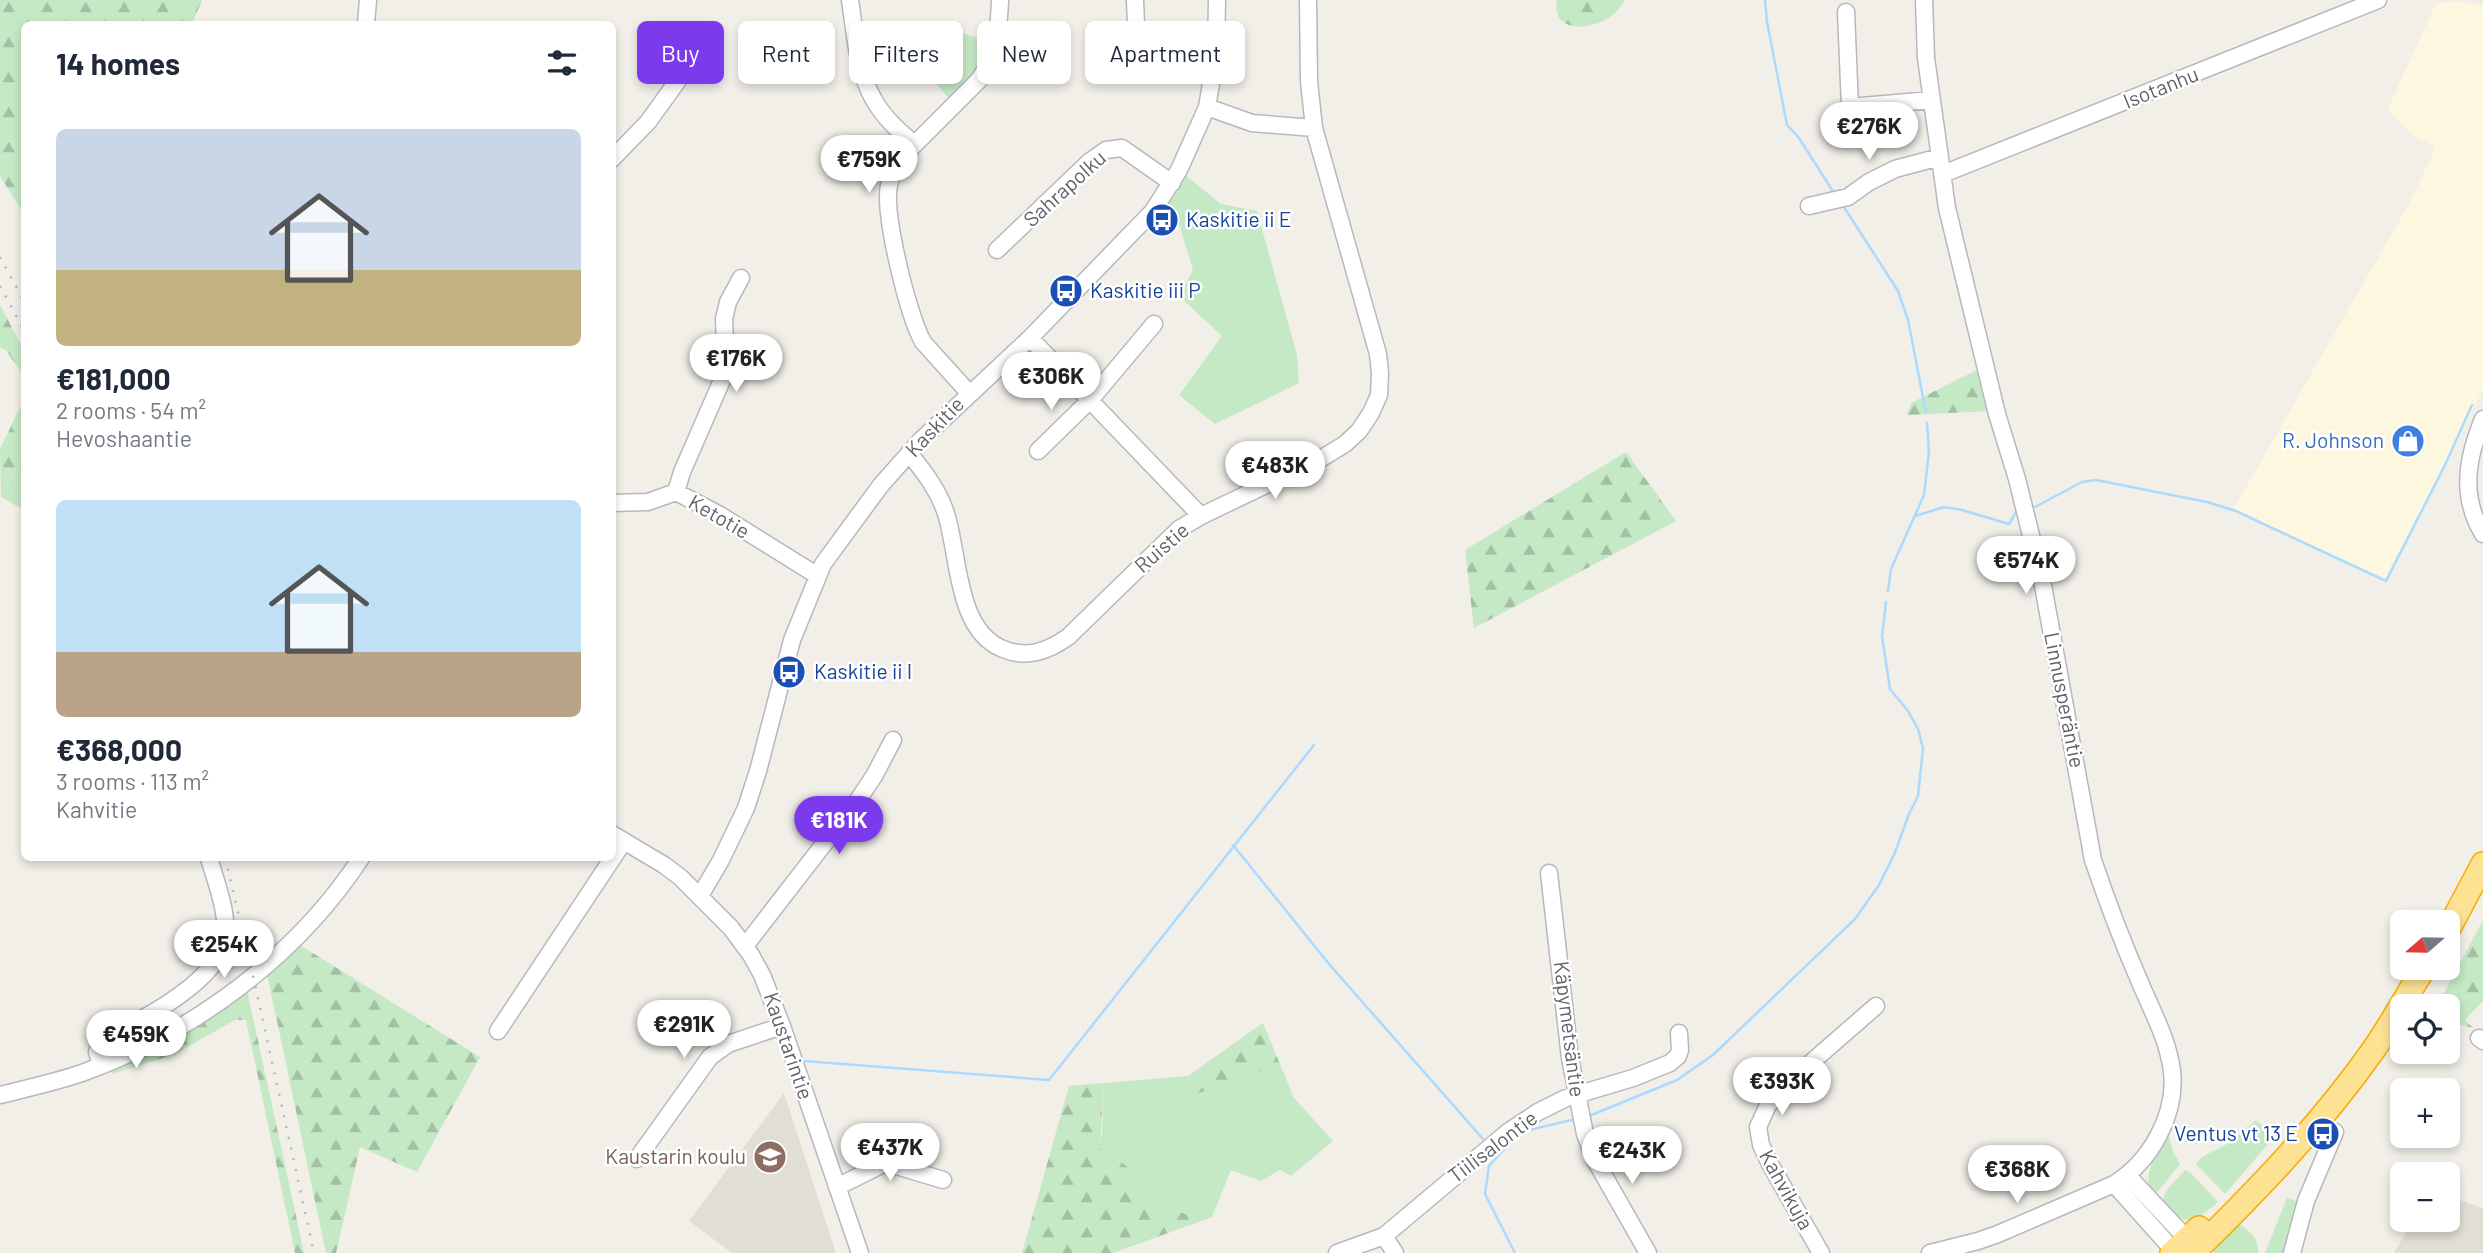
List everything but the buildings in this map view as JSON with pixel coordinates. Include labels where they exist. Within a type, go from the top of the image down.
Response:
[{"type":"highway","points":[[2459,910],[2483,864]]},
{"type":"highway","points":[[2182,1249],[2265,1180],[2339,1095],[2375,1048],[2416,980]]},
{"type":"street","points":[[366,21],[368,0]]},
{"type":"street","points":[[850,0],[862,67],[872,98],[892,125],[915,144]]},
{"type":"street","points":[[969,393],[923,342],[912,319],[887,200],[895,168],[987,69],[997,38],[1000,0]]},
{"type":"street","points":[[1135,0],[1136,21]]},
{"type":"street","name":"Kaskitie","points":[[701,896],[746,808],[792,640],[823,564],[881,485],[909,453],[969,393],[1030,338],[1153,211],[1172,183],[1207,107],[1216,54],[1217,0]]},
{"type":"street","name":"Ruistie","points":[[909,453],[934,485],[941,499],[970,615],[989,640],[1010,652],[1025,654],[1053,648],[1068,637],[1178,529],[1322,458],[1345,444],[1359,431],[1379,395],[1378,354],[1314,128],[1309,81],[1308,0]]},
{"type":"street","name":"Linnusperäntie","points":[[1924,0],[1926,58],[1947,208],[1997,415],[2017,479],[2042,580],[2094,860],[2106,898],[2164,1039],[2172,1070],[2169,1102],[2153,1148],[2141,1164],[2121,1180]]},
{"type":"street","name":"Isotanhu","points":[[1943,174],[2377,0]]},
{"type":"street","points":[[1846,12],[1850,107],[1931,100]]},
{"type":"street","points":[[616,155],[648,122],[675,84]]},
{"type":"street","points":[[1207,107],[1252,123],[1314,128]]},
{"type":"street","name":"Sahrapolku","points":[[997,250],[1089,162],[1106,150],[1122,148],[1172,183]]},
{"type":"street","points":[[1809,206],[1848,197],[1869,182],[1895,169],[1940,157]]},
{"type":"street","points":[[676,492],[726,371],[724,319],[728,302],[741,278]]},
{"type":"street","points":[[1038,451],[1091,400],[1154,324]]},
{"type":"street","points":[[1030,338],[1201,516]]},
{"type":"street","points":[[2483,419],[2471,449],[2467,477],[2472,510],[2483,534]]},
{"type":"street","name":"Ketotie","points":[[616,503],[648,502],[676,492],[818,576]]},
{"type":"street","points":[[745,946],[858,800],[893,740]]},
{"type":"street","name":"Kaustarintie","points":[[618,837],[664,865],[701,896],[745,946],[762,975],[860,1253]]},
{"type":"street","points":[[101,1065],[97,1052],[107,1036],[148,1015],[192,985],[211,968],[222,951],[225,941],[224,919],[210,861]]},
{"type":"street","points":[[0,1095],[59,1080],[101,1065],[154,1042],[212,1007],[243,984],[313,917],[337,891],[358,861]]},
{"type":"street","points":[[498,1031],[603,861]]},
{"type":"street","name":"Käpymetsäntie","points":[[1549,873],[1570,1058],[1585,1134],[1595,1160],[1648,1253]]},
{"type":"street","name":"Kahvikuja","points":[[1821,1253],[1770,1164],[1761,1145],[1758,1127],[1768,1105],[1791,1080],[1876,1006]]},
{"type":"street","points":[[637,1159],[710,1057],[728,1044],[782,1026]]},
{"type":"street","name":"Tiilisalontie","points":[[1337,1253],[1384,1236],[1515,1127],[1554,1104],[1670,1063],[1680,1050],[1679,1032]]},
{"type":"street","points":[[2291,1253],[2306,1201],[2335,1132]]},
{"type":"street","points":[[837,1187],[883,1164],[943,1180]]},
{"type":"street","points":[[1930,1253],[1998,1234],[2121,1180],[2182,1249]]},
{"type":"street","points":[[1384,1236],[1395,1253]]},
{"type":"shaded area","points":[[2462,2],[2483,6],[2483,389],[2438,481],[2383,581],[2233,510],[2409,204],[2436,147],[2412,135],[2388,109],[2436,3]]},
{"type":"shaded area","name":"Kaustarin koulu","points":[[784,1093],[836,1253],[732,1253],[689,1221]]},
{"type":"shaded area","points":[[2460,1200],[2483,1208],[2483,1253],[2394,1253],[2406,1232],[2460,1232]]},
{"type":"green space","points":[[0,0],[202,0],[193,21],[21,21],[21,209],[0,176]]},
{"type":"green space","points":[[1557,0],[1625,0],[1602,22],[1574,26],[1560,19]]},
{"type":"green space","points":[[963,33],[977,38],[977,72],[954,104],[936,84],[963,84]]},
{"type":"green space","points":[[1179,170],[1221,204],[1257,211],[1297,355],[1299,383],[1215,424],[1179,395],[1222,336],[1179,296],[1193,270],[1178,220],[1158,204]]},
{"type":"green space","points":[[0,305],[21,344],[21,372],[6,350],[0,348]]},
{"type":"green space","points":[[1977,370],[1991,411],[1907,415],[1911,403]]},
{"type":"green space","points":[[21,405],[21,460],[1,497],[0,449]]},
{"type":"green space","points":[[1626,452],[1676,521],[1474,628],[1465,550]]},
{"type":"green space","points":[[21,460],[21,508],[1,497]]},
{"type":"green space","points":[[2483,920],[2483,1001],[2465,1020],[2473,1028],[2460,1025],[2460,994],[2443,994],[2451,980],[2460,980],[2460,963]]},
{"type":"green space","points":[[300,945],[480,1057],[417,1172],[360,1147],[336,1253],[326,1253],[267,974]]},
{"type":"green space","points":[[247,990],[304,1253],[295,1253],[246,1020],[235,1020],[175,1054],[113,1074],[111,1070]]},
{"type":"green space","points":[[1263,1023],[1294,1098],[1251,1064],[1243,1065],[1232,1088],[1214,1086],[1198,1094],[1188,1076]]},
{"type":"green space","points":[[1252,1064],[1294,1098],[1333,1141],[1291,1176],[1280,1170],[1261,1181],[1231,1170],[1212,1217],[1204,1220],[1144,1200],[1128,1167],[1099,1148],[1104,1083],[1188,1076],[1199,1094],[1243,1065]]},
{"type":"green space","points":[[1104,1083],[1100,1148],[1128,1167],[1144,1200],[1204,1220],[1113,1253],[1022,1253],[1069,1086]]},
{"type":"green space","points":[[2256,1120],[2275,1136],[2225,1194],[2196,1164],[2202,1157],[2229,1143]]},
{"type":"green space","points":[[2167,1130],[2173,1152],[2180,1164],[2155,1195],[2149,1192],[2149,1175]]},
{"type":"green space","points":[[2185,1170],[2218,1202],[2202,1215],[2189,1220],[2177,1216],[2161,1202],[2167,1190]]},
{"type":"green space","points":[[2287,1198],[2298,1202],[2284,1253],[2265,1253]]},
{"type":"green space","points":[[2236,1221],[2255,1238],[2258,1253],[2214,1253],[2214,1248]]},
{"type":"waterway","points":[[1765,0],[1787,125],[1799,138],[1834,193]]},
{"type":"waterway","points":[[1842,204],[1898,291],[1908,320],[1926,413]]},
{"type":"waterway","points":[[2035,507],[2082,482],[2096,480],[2207,502],[2236,511],[2386,581],[2472,405]]},
{"type":"waterway","points":[[1888,591],[1891,569],[1924,495],[1929,451],[1927,423]]},
{"type":"waterway","points":[[1915,516],[1944,507],[2009,524],[2016,512]]},
{"type":"waterway","points":[[1589,1116],[1677,1080],[1713,1055],[1855,919],[1879,885],[1918,796],[1923,748],[1918,729],[1908,711],[1890,689],[1882,636],[1886,602]]},
{"type":"waterway","points":[[804,1061],[1049,1080],[1314,745]]},
{"type":"waterway","points":[[1233,845],[1329,964],[1483,1139]]},
{"type":"waterway","points":[[1521,1132],[1576,1119]]},
{"type":"waterway","points":[[1515,1253],[1485,1194],[1489,1166],[1516,1136]]},
{"type":"railway","points":[[0,257],[21,296]]},
{"type":"railway","points":[[0,286],[21,324]]},
{"type":"railway","points":[[226,861],[314,1253]]},
{"type":"place","name":"Kaskitie ii E","points":[[1162,220]]},
{"type":"place","name":"Kaskitie iii P","points":[[1066,291]]},
{"type":"place","name":"R. Johnson","points":[[2408,441]]},
{"type":"place","name":"Kaskitie ii I","points":[[789,672]]},
{"type":"place","name":"Ventus vt 13 E","points":[[2323,1134]]},
{"type":"place","name":"Kaustarin koulu","points":[[770,1157]]}]
